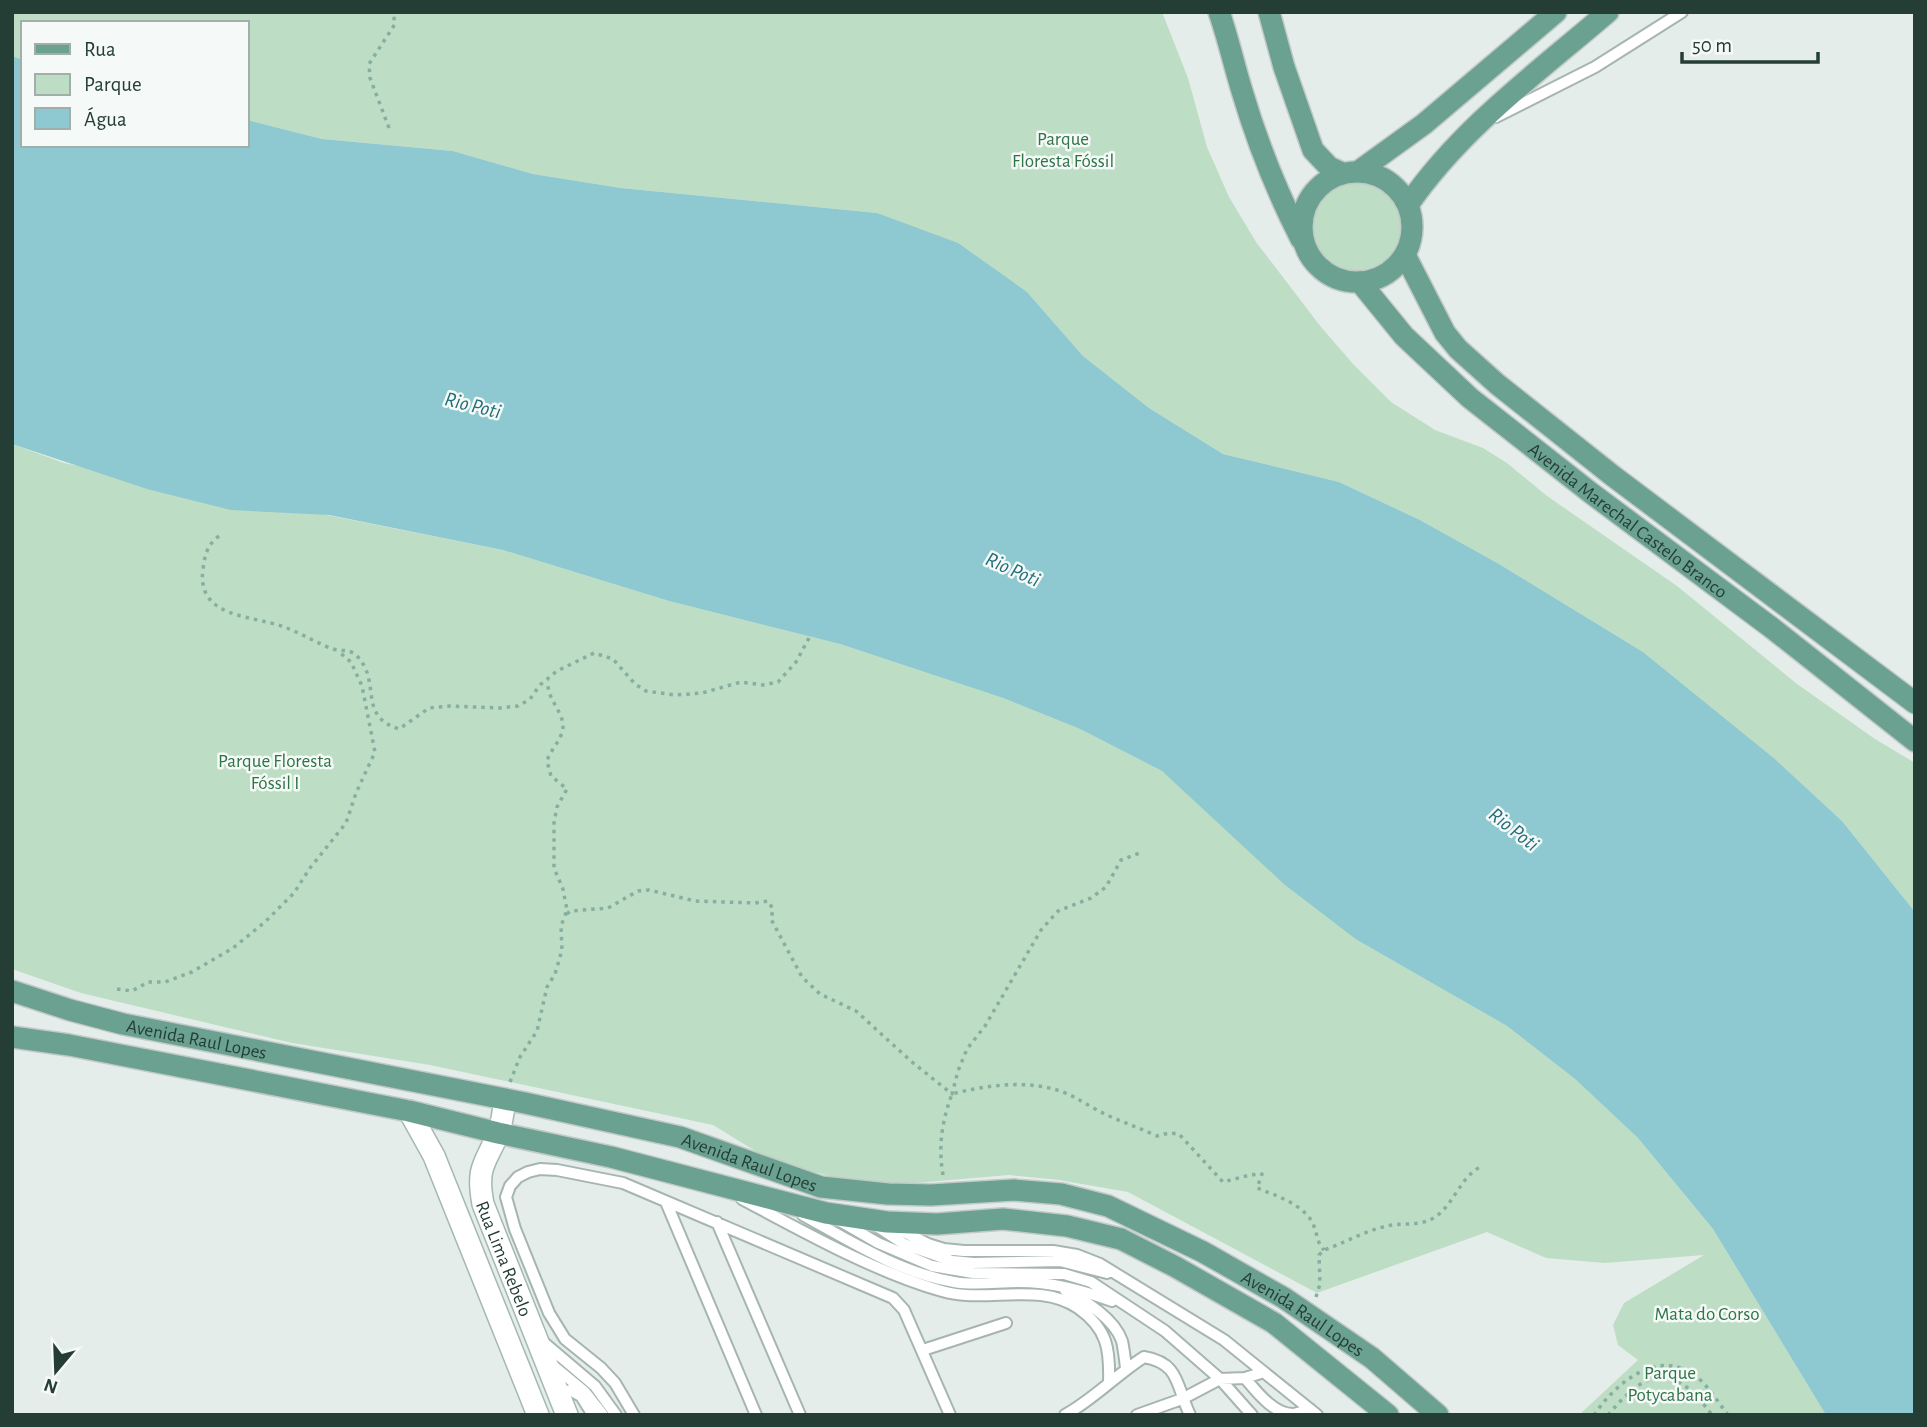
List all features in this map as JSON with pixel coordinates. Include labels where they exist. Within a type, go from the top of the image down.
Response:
[{"type":"main road","points":[[1219,12],[1242,93],[1269,169],[1281,201],[1312,260],[1325,273],[1342,280],[1360,282],[1378,278],[1394,269],[1405,255],[1412,239],[1413,221],[1408,205],[1397,187],[1380,176],[1329,167],[1313,150],[1284,67],[1271,13]]},
{"type":"main road","points":[[1303,244],[1301,226],[1304,208],[1313,191],[1351,172],[1408,136],[1556,12]]},
{"type":"main road","points":[[1408,205],[1460,139],[1608,12]]},
{"type":"main road","name":"Avenida Marechal Castelo Branco","points":[[1405,255],[1445,333],[1458,349],[1497,384],[1613,476],[1915,703]]},
{"type":"main road","name":"Avenida Marechal Castelo Branco","points":[[1360,282],[1405,336],[1470,398],[1591,493],[1772,628],[1915,741]]},
{"type":"main road","points":[[1591,493],[1613,476]]},
{"type":"main road","points":[[1821,668],[1845,648]]},
{"type":"main road","name":"Avenida Raul Lopes","points":[[12,991],[123,1024],[506,1094],[680,1137],[821,1187],[888,1194],[931,1195],[1014,1190],[1061,1194],[1108,1206],[1203,1251],[1308,1314],[1372,1358],[1438,1415]]},
{"type":"main road","name":"Avenida Raul Lopes","points":[[12,1037],[69,1045],[409,1111],[611,1157],[826,1213],[876,1221],[937,1224],[1003,1219],[1067,1226],[1121,1239],[1274,1323],[1388,1415]]},
{"type":"street","name":"Rua Lima Rebelo","points":[[506,1094],[498,1133],[485,1158],[480,1187],[488,1215],[564,1408]]},
{"type":"street","name":"Rua Lima Rebelo","points":[[409,1111],[434,1156],[538,1413]]},
{"type":"street","points":[[538,1413],[564,1408]]},
{"type":"lane","points":[[1475,127],[1595,67],[1682,12]]},
{"type":"lane","points":[[634,1415],[615,1383],[565,1339],[549,1313],[515,1229],[506,1197],[510,1186],[518,1177],[540,1169],[623,1183],[893,1298],[904,1310],[950,1415]]},
{"type":"lane","points":[[712,1183],[860,1258],[929,1287],[959,1295],[1046,1295],[1077,1308],[1102,1332],[1108,1347],[1108,1383]]},
{"type":"lane","points":[[773,1198],[860,1246],[928,1276],[955,1283],[1054,1284],[1122,1304]]},
{"type":"lane","points":[[666,1202],[756,1415]]},
{"type":"lane","points":[[826,1213],[878,1243],[932,1266],[973,1273],[1064,1274],[1091,1282],[1165,1331],[1220,1379],[1252,1415]]},
{"type":"lane","points":[[876,1221],[904,1244],[953,1261],[1060,1261],[1128,1280]]},
{"type":"lane","points":[[876,1221],[944,1249],[1053,1251],[1077,1255],[1100,1264],[1224,1339],[1314,1412]]},
{"type":"lane","points":[[717,1222],[800,1415]]},
{"type":"lane","points":[[1054,1284],[1081,1298],[1111,1324],[1122,1342],[1126,1368]]},
{"type":"lane","points":[[923,1350],[1006,1324]]},
{"type":"lane","points":[[536,1336],[594,1386],[616,1415]]},
{"type":"lane","points":[[1065,1415],[1097,1395],[1126,1368],[1144,1357],[1157,1359],[1175,1373],[1182,1399],[1190,1415]]},
{"type":"lane","points":[[546,1360],[585,1392],[603,1415]]},
{"type":"lane","points":[[1137,1415],[1182,1399],[1220,1379],[1245,1378],[1264,1372]]},
{"type":"lane","points":[[1245,1378],[1260,1396],[1283,1412],[1314,1412]]},
{"type":"lane","points":[[564,1408],[564,1394],[570,1390],[581,1396],[593,1415]]},
{"type":"path","points":[[389,128],[370,78],[369,65],[395,23],[393,12]]},
{"type":"path","points":[[117,989],[132,991],[148,982],[165,982],[192,972],[233,948],[265,922],[294,893],[310,868],[346,824],[356,793],[375,752],[362,687],[351,663],[336,650],[280,625],[238,617],[210,598],[204,589],[202,577],[206,554],[219,536]]},
{"type":"path","points":[[336,650],[350,651],[358,656],[368,674],[372,707],[382,722],[399,729],[429,708],[499,708],[518,705],[530,699],[557,671],[594,653],[613,659],[635,684],[646,691],[666,696],[702,693],[741,681],[756,685],[772,684],[787,674],[809,638]]},
{"type":"path","points":[[551,676],[547,684],[561,714],[563,730],[547,761],[551,776],[566,789],[554,815],[554,868],[563,889],[567,914]]},
{"type":"path","points":[[944,1180],[942,1124],[967,1049],[985,1026],[1041,930],[1058,911],[1070,904],[1091,898],[1106,887],[1121,860],[1142,852]]},
{"type":"path","points":[[506,1094],[520,1057],[537,1031],[547,987],[555,974],[562,950],[561,926],[570,911],[608,908],[638,891],[649,890],[695,901],[768,901],[773,909],[771,919],[802,977],[825,997],[856,1011],[912,1062],[953,1094],[1003,1086],[1049,1088],[1157,1136],[1180,1134],[1223,1182],[1262,1174],[1257,1188],[1286,1199],[1311,1219],[1318,1243],[1324,1250]]},
{"type":"path","points":[[1308,1314],[1320,1284],[1319,1255],[1324,1250],[1391,1225],[1425,1223],[1436,1217],[1475,1169],[1483,1166]]},
{"type":"path","points":[[1594,1415],[1607,1396],[1621,1384],[1650,1368],[1664,1366],[1678,1368],[1695,1376],[1728,1415]]},
{"type":"path","points":[[1608,1415],[1625,1395],[1642,1381],[1657,1376],[1678,1382],[1697,1396],[1712,1415]]},
{"type":"green space","name":"Parque Floresta Fóssil","points":[[12,12],[1162,12],[1188,78],[1207,147],[1229,197],[1256,242],[1321,327],[1391,402],[1435,430],[1483,448],[1507,463],[1547,496],[1677,586],[1797,684],[1875,739],[1915,763],[1915,912],[1842,821],[1775,759],[1643,652],[1499,564],[1420,520],[1339,482],[1223,454],[1149,408],[1083,356],[1027,292],[877,213],[621,188],[533,174],[453,151],[322,139],[248,120],[248,21],[21,21],[21,59],[12,56]]},
{"type":"green space","points":[[1357,182],[1382,190],[1394,202],[1402,227],[1394,252],[1382,264],[1357,272],[1332,264],[1320,252],[1312,227],[1320,202],[1332,190]]},
{"type":"green space","name":"Parque Floresta Fóssil I","points":[[12,444],[64,463],[503,550],[669,601],[840,644],[1003,698],[1080,729],[1162,771],[1357,940],[1507,1026],[1575,1079],[1638,1138],[1713,1229],[1826,1415],[1579,1415],[1638,1360],[1618,1345],[1613,1325],[1624,1303],[1704,1255],[1605,1263],[1546,1258],[1487,1232],[1317,1293],[1128,1192],[1059,1180],[1009,1175],[892,1185],[846,1180],[802,1169],[757,1152],[713,1125],[430,1065],[292,1043],[81,993],[12,969]]},
{"type":"water","name":"Rio Poti","points":[[12,56],[21,59],[21,147],[248,147],[248,120],[322,139],[453,151],[533,174],[621,188],[877,213],[958,243],[1027,292],[1083,356],[1149,408],[1223,454],[1339,482],[1420,520],[1499,564],[1643,652],[1775,759],[1842,821],[1915,912],[1915,1415],[1826,1415],[1713,1229],[1638,1138],[1575,1079],[1507,1026],[1357,940],[1285,885],[1162,771],[1080,729],[1003,698],[840,644],[669,601],[503,550],[329,515],[231,510],[147,489],[12,444]]},
{"type":"park label","name":"Mata do Corso","points":[[1707,1313]]},
{"type":"park label","name":"Parque Potycabana","points":[[1670,1383]]}]
